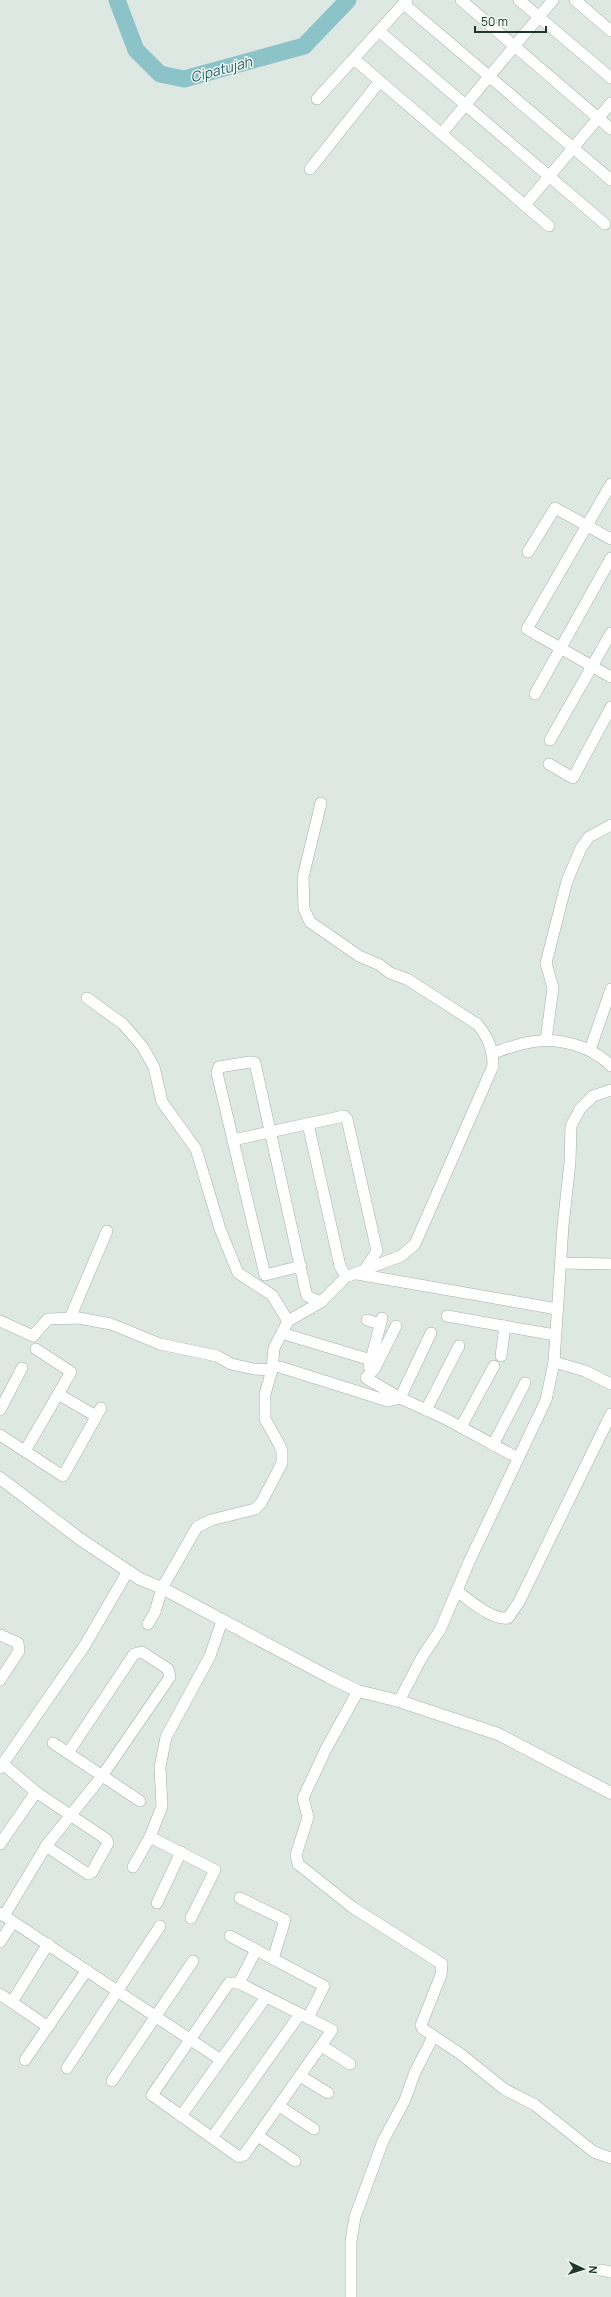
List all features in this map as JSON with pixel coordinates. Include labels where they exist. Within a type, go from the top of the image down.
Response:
[{"type":"street","points":[[461,0],[611,129]]},
{"type":"street","points":[[519,0],[611,78]]},
{"type":"street","points":[[442,133],[553,0]]},
{"type":"street","points":[[575,0],[611,31]]},
{"type":"street","points":[[317,100],[405,2],[611,180]]},
{"type":"street","points":[[379,31],[605,224]]},
{"type":"street","points":[[354,59],[549,226]]},
{"type":"street","points":[[310,169],[380,81]]},
{"type":"street","points":[[525,205],[611,103]]},
{"type":"street","points":[[611,484],[528,629],[611,677]]},
{"type":"street","points":[[528,552],[555,508],[611,539]]},
{"type":"street","points":[[535,694],[611,558]]},
{"type":"street","points":[[550,740],[611,633]]},
{"type":"street","points":[[549,764],[573,778],[611,707]]},
{"type":"street","points":[[321,803],[303,877],[304,909],[310,922],[359,956],[380,965],[390,973],[407,979],[477,1024],[485,1033],[493,1053],[493,1066],[415,1244],[401,1256],[354,1274]]},
{"type":"street","points":[[546,1040],[553,988],[546,963],[567,881],[581,848],[589,837],[611,825]]},
{"type":"street","points":[[590,1050],[611,989]]},
{"type":"street","points":[[87,998],[124,1024],[142,1046],[154,1067],[162,1102],[196,1149],[220,1229],[238,1274],[272,1295],[288,1321]]},
{"type":"street","points":[[493,1053],[531,1042],[546,1040],[590,1050],[611,1066]]},
{"type":"street","points":[[301,1266],[265,1275],[217,1073],[219,1067],[255,1063],[301,1266],[307,1296],[321,1302]]},
{"type":"street","points":[[399,1701],[422,1657],[440,1630],[458,1592],[469,1562],[546,1400],[554,1362],[557,1309],[570,1162],[571,1126],[580,1109],[593,1096],[611,1090]]},
{"type":"street","points":[[148,1624],[156,1612],[162,1588],[196,1527],[211,1520],[255,1509],[261,1503],[282,1462],[282,1452],[265,1419],[266,1394],[276,1368],[274,1348],[288,1321],[321,1302],[354,1274],[376,1251],[347,1118],[344,1116],[233,1140]]},
{"type":"street","points":[[308,1124],[340,1266],[354,1274],[557,1309]]},
{"type":"street","points":[[70,1318],[107,1231]]},
{"type":"street","points":[[561,1263],[611,1264]]},
{"type":"street","points":[[447,1316],[555,1335]]},
{"type":"street","points":[[0,1321],[32,1336],[48,1318],[70,1318],[111,1324],[160,1344],[217,1356],[231,1364],[254,1369],[276,1368],[388,1401],[400,1398]]},
{"type":"street","points":[[362,1393],[381,1321],[367,1320]]},
{"type":"street","points":[[366,1378],[375,1368],[396,1326]]},
{"type":"street","points":[[502,1356],[505,1326]]},
{"type":"street","points":[[400,1398],[431,1333]]},
{"type":"street","points":[[288,1335],[371,1360]]},
{"type":"street","points":[[426,1410],[459,1346]]},
{"type":"street","points":[[25,1451],[71,1372],[36,1350]]},
{"type":"street","points":[[554,1362],[585,1371],[611,1384]]},
{"type":"street","points":[[461,1427],[494,1366]]},
{"type":"street","points":[[0,1410],[3,1395],[22,1368]]},
{"type":"street","points":[[366,1378],[400,1398],[461,1427],[518,1458]]},
{"type":"street","points":[[493,1445],[525,1383]]},
{"type":"street","points":[[0,1435],[63,1476],[99,1412],[58,1394]]},
{"type":"street","points":[[458,1592],[484,1610],[502,1619],[508,1618],[519,1602],[611,1414]]},
{"type":"street","points":[[0,1478],[80,1539],[128,1571],[222,1621],[358,1691],[399,1701],[498,1734],[611,1793]]},
{"type":"street","points":[[46,1846],[84,1872],[92,1872],[108,1847],[108,1841],[36,1792],[2,1766],[85,1645],[128,1571]]},
{"type":"street","points":[[133,1866],[150,1837],[162,1806],[160,1767],[166,1737],[210,1656],[222,1621]]},
{"type":"street","points":[[0,1635],[14,1640],[19,1646],[19,1651],[0,1680]]},
{"type":"street","points":[[0,1942],[6,1917],[46,1846],[102,1776],[170,1677],[168,1669],[142,1652],[134,1654],[68,1753]]},
{"type":"street","points":[[358,1691],[326,1749],[303,1798],[303,1803],[308,1813],[307,1824],[296,1855],[298,1864],[352,1907],[442,1964],[441,1975],[421,2025],[422,2028],[433,2037],[462,2055],[504,2089],[535,2105],[594,2152],[611,2158]]},
{"type":"street","points":[[53,1743],[140,1801]]},
{"type":"street","points":[[0,1844],[36,1792]]},
{"type":"street","points":[[150,1837],[215,1870],[191,1918]]},
{"type":"street","points":[[157,1903],[181,1852]]},
{"type":"street","points":[[240,1898],[285,1920],[273,1959]]},
{"type":"street","points":[[6,1917],[118,1990],[221,2060]]},
{"type":"street","points":[[67,2068],[160,1926]]},
{"type":"street","points":[[212,2138],[304,2016],[324,1986],[230,1936]]},
{"type":"street","points":[[12,2002],[48,1944]]},
{"type":"street","points":[[239,1983],[256,1950]]},
{"type":"street","points":[[112,2081],[193,1961]]},
{"type":"street","points":[[25,2060],[87,1970]]},
{"type":"street","points":[[229,1983],[239,1983],[266,1997],[332,2030],[258,2136],[244,2155],[239,2157],[152,2095],[189,2039],[229,1983]]},
{"type":"street","points":[[0,1994],[48,2027]]},
{"type":"street","points":[[182,2116],[266,1997]]},
{"type":"street","points":[[350,2297],[351,2241],[355,2217],[375,2166],[383,2140],[405,2100],[415,2072],[433,2037]]},
{"type":"street","points":[[322,2046],[350,2064]]},
{"type":"street","points":[[300,2076],[328,2093]]},
{"type":"street","points":[[279,2106],[314,2129]]},
{"type":"street","points":[[258,2136],[295,2161]]},
{"type":"waterway","name":"Cipatujah","points":[[117,0],[136,50],[160,74],[184,79],[304,46],[348,0]]}]
